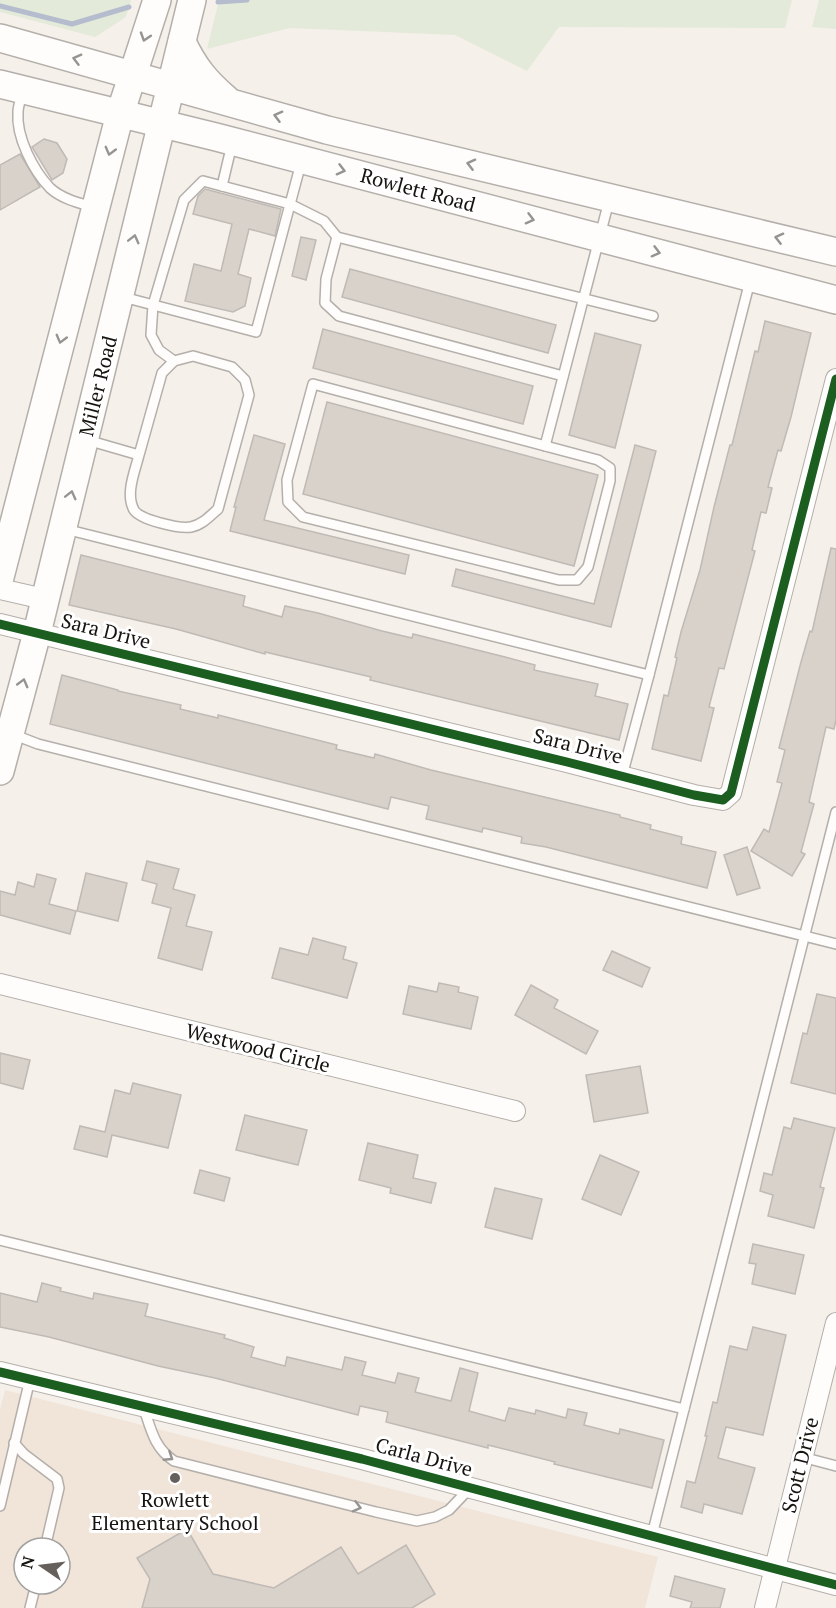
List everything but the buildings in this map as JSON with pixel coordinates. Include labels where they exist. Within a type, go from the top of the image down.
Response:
[{"type":"main road","points":[[0,577],[120,114],[157,0]]},
{"type":"main road","name":"Miller Road","points":[[0,771],[37,633],[192,0]]},
{"type":"main road","name":"Rowlett Road","points":[[0,38],[327,129],[836,252]]},
{"type":"main road","points":[[182,42],[203,79],[229,102]]},
{"type":"main road","name":"Rowlett Road","points":[[12,87],[233,141],[836,300]]},
{"type":"main road","points":[[740,229],[740,274]]},
{"type":"street","name":"Sara Drive","points":[[0,624],[723,800],[731,793],[836,380]]},
{"type":"street","points":[[0,589],[44,599]]},
{"type":"street","name":"Westwood Circle","points":[[0,984],[515,1111]]},
{"type":"street","name":"Scott Drive","points":[[765,1608],[835,1330]]},
{"type":"street","name":"Carla Drive","points":[[0,1372],[470,1488],[836,1585]]},
{"type":"lane","points":[[12,87],[21,137],[33,164],[51,189],[71,201],[96,207]]},
{"type":"lane","points":[[222,186],[233,141]]},
{"type":"lane","points":[[120,296],[256,332],[302,159]]},
{"type":"lane","points":[[174,361],[159,350],[150,335],[153,305],[184,200],[202,181],[290,204],[324,221],[337,237],[653,316]]},
{"type":"lane","points":[[545,446],[610,198]]},
{"type":"lane","points":[[337,237],[326,279],[325,303],[339,316],[563,376]]},
{"type":"lane","points":[[622,776],[649,675],[740,274]]},
{"type":"lane","points":[[194,356],[232,367],[245,380],[249,395],[218,509],[206,520],[192,527],[178,527],[140,516],[134,509],[130,488],[139,455],[162,373],[174,361],[194,356]]},
{"type":"lane","points":[[312,384],[545,446],[598,460],[610,468],[610,481],[588,567],[578,580],[559,580],[303,517],[288,502],[287,480],[312,384]]},
{"type":"lane","points":[[85,440],[139,455]]},
{"type":"lane","points":[[62,528],[649,675]]},
{"type":"lane","points":[[10,733],[38,744],[836,944]]},
{"type":"lane","points":[[652,1535],[836,812]]},
{"type":"lane","points":[[0,1240],[684,1409]]},
{"type":"lane","points":[[0,1506],[30,1379]]},
{"type":"lane","points":[[143,1407],[162,1454],[174,1461],[376,1512],[417,1521],[435,1517],[449,1510],[470,1488]]},
{"type":"lane","points":[[14,1443],[24,1454],[57,1479],[59,1488],[48,1536]]},
{"type":"lane","points":[[802,1457],[836,1466]]},
{"type":"shaded area","name":"Rowlett Elementary School","points":[[5,1390],[658,1557],[645,1608],[0,1608],[0,1409]]},
{"type":"green space","points":[[0,0],[131,0],[126,17],[95,37],[0,12]]},
{"type":"green space","points":[[219,0],[792,0],[785,28],[559,27],[527,71],[455,35],[290,28],[207,49]]},
{"type":"green space","points":[[819,0],[836,0],[836,29],[812,27]]},
{"type":"waterway","points":[[218,2],[247,0]]},
{"type":"waterway","points":[[0,6],[72,24],[129,7]]},
{"type":"cycle path","points":[[0,624],[694,795],[723,800],[731,793],[836,379]]},
{"type":"cycle path","points":[[0,1372],[362,1459],[836,1585]]},
{"type":"place","name":"Rowlett Elementary School","points":[[175,1478]]}]
